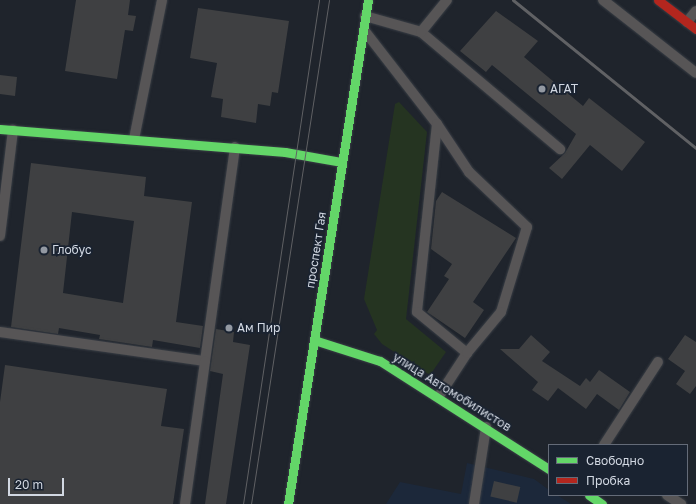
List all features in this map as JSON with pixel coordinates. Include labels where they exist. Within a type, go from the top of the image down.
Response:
[{"type":"street","name":"проспект Гая","points":[[288,504],[368,0]]},
{"type":"street","points":[[658,0],[696,29]]},
{"type":"street","points":[[0,129],[235,147],[342,162]]},
{"type":"street","name":"улица Автомобилистов","points":[[314,340],[380,361],[440,396],[548,468]]},
{"type":"street","points":[[590,496],[602,504]]},
{"type":"lane","points":[[134,139],[162,0]]},
{"type":"lane","points":[[421,32],[447,0]]},
{"type":"lane","points":[[603,0],[696,73]]},
{"type":"lane","points":[[687,22],[696,11]]},
{"type":"lane","points":[[365,16],[421,32],[560,149]]},
{"type":"lane","points":[[363,29],[437,124],[469,172],[527,227],[501,312],[467,353],[440,396]]},
{"type":"lane","points":[[437,124],[417,312],[467,353]]},
{"type":"lane","points":[[0,236],[13,130]]},
{"type":"lane","points":[[185,504],[235,147]]},
{"type":"lane","points":[[0,335],[205,361]]},
{"type":"lane","points":[[605,444],[658,362]]},
{"type":"lane","points":[[474,504],[486,427]]},
{"type":"lane","points":[[668,496],[680,504]]},
{"type":"shaded area","points":[[467,463],[534,479],[548,489],[548,496],[559,496],[571,504],[386,504],[400,482],[461,494]]},
{"type":"green space","points":[[399,102],[427,132],[406,319],[446,352],[430,375],[382,344],[374,334],[377,330],[364,299],[395,104]]},
{"type":"building","points":[[76,0],[130,0],[128,15],[136,16],[133,31],[125,30],[117,79],[65,71]]},
{"type":"building","points":[[198,8],[289,21],[278,93],[272,92],[270,106],[258,104],[256,123],[221,117],[223,99],[211,97],[217,63],[190,58]]},
{"type":"building","points":[[496,11],[538,41],[524,57],[583,106],[589,98],[645,142],[622,171],[590,145],[562,179],[549,168],[565,153],[576,134],[492,65],[486,72],[460,51]]},
{"type":"building","points":[[0,75],[17,77],[15,96],[0,94]]},
{"type":"building","points":[[31,163],[146,177],[144,196],[192,202],[176,322],[203,326],[200,348],[153,340],[152,347],[99,339],[100,335],[59,328],[58,334],[11,327]],"holes":[[[72,212],[134,221],[123,303],[63,293]]]},
{"type":"building","points":[[442,192],[516,238],[473,302],[484,310],[465,338],[427,312],[449,279],[444,276],[452,264],[431,249],[436,201]]},
{"type":"building","points":[[216,329],[234,332],[233,342],[250,345],[226,504],[205,504],[223,374],[210,371]]},
{"type":"building","points":[[531,335],[550,352],[542,361],[580,386],[586,378],[590,382],[599,370],[630,392],[619,410],[597,394],[586,409],[558,388],[548,401],[532,390],[538,382],[500,349],[519,349]]},
{"type":"building","points":[[685,335],[696,342],[696,386],[690,394],[676,384],[685,371],[668,359]]},
{"type":"building","points":[[5,365],[167,389],[161,426],[184,429],[173,504],[0,504],[0,402]]},
{"type":"building","points":[[494,481],[520,487],[517,503],[490,497]]},
{"type":"tram line","points":[[243,504],[319,0]]},
{"type":"tram line","points":[[251,504],[329,0]]},
{"type":"railway","points":[[513,0],[696,148]]},
{"type":"traffic: fast","points":[[288,504],[368,0]]},
{"type":"traffic: fast","points":[[0,129],[285,152],[342,162]]},
{"type":"traffic: fast","points":[[314,340],[380,361],[548,468]]},
{"type":"traffic: fast","points":[[590,496],[602,504]]},
{"type":"traffic: jam","points":[[658,0],[696,29]]},
{"type":"place","name":"АГАТ","points":[[542,89]]},
{"type":"place","name":"Глобус","points":[[44,250]]},
{"type":"place","name":"Ам Пир","points":[[229,328]]}]
